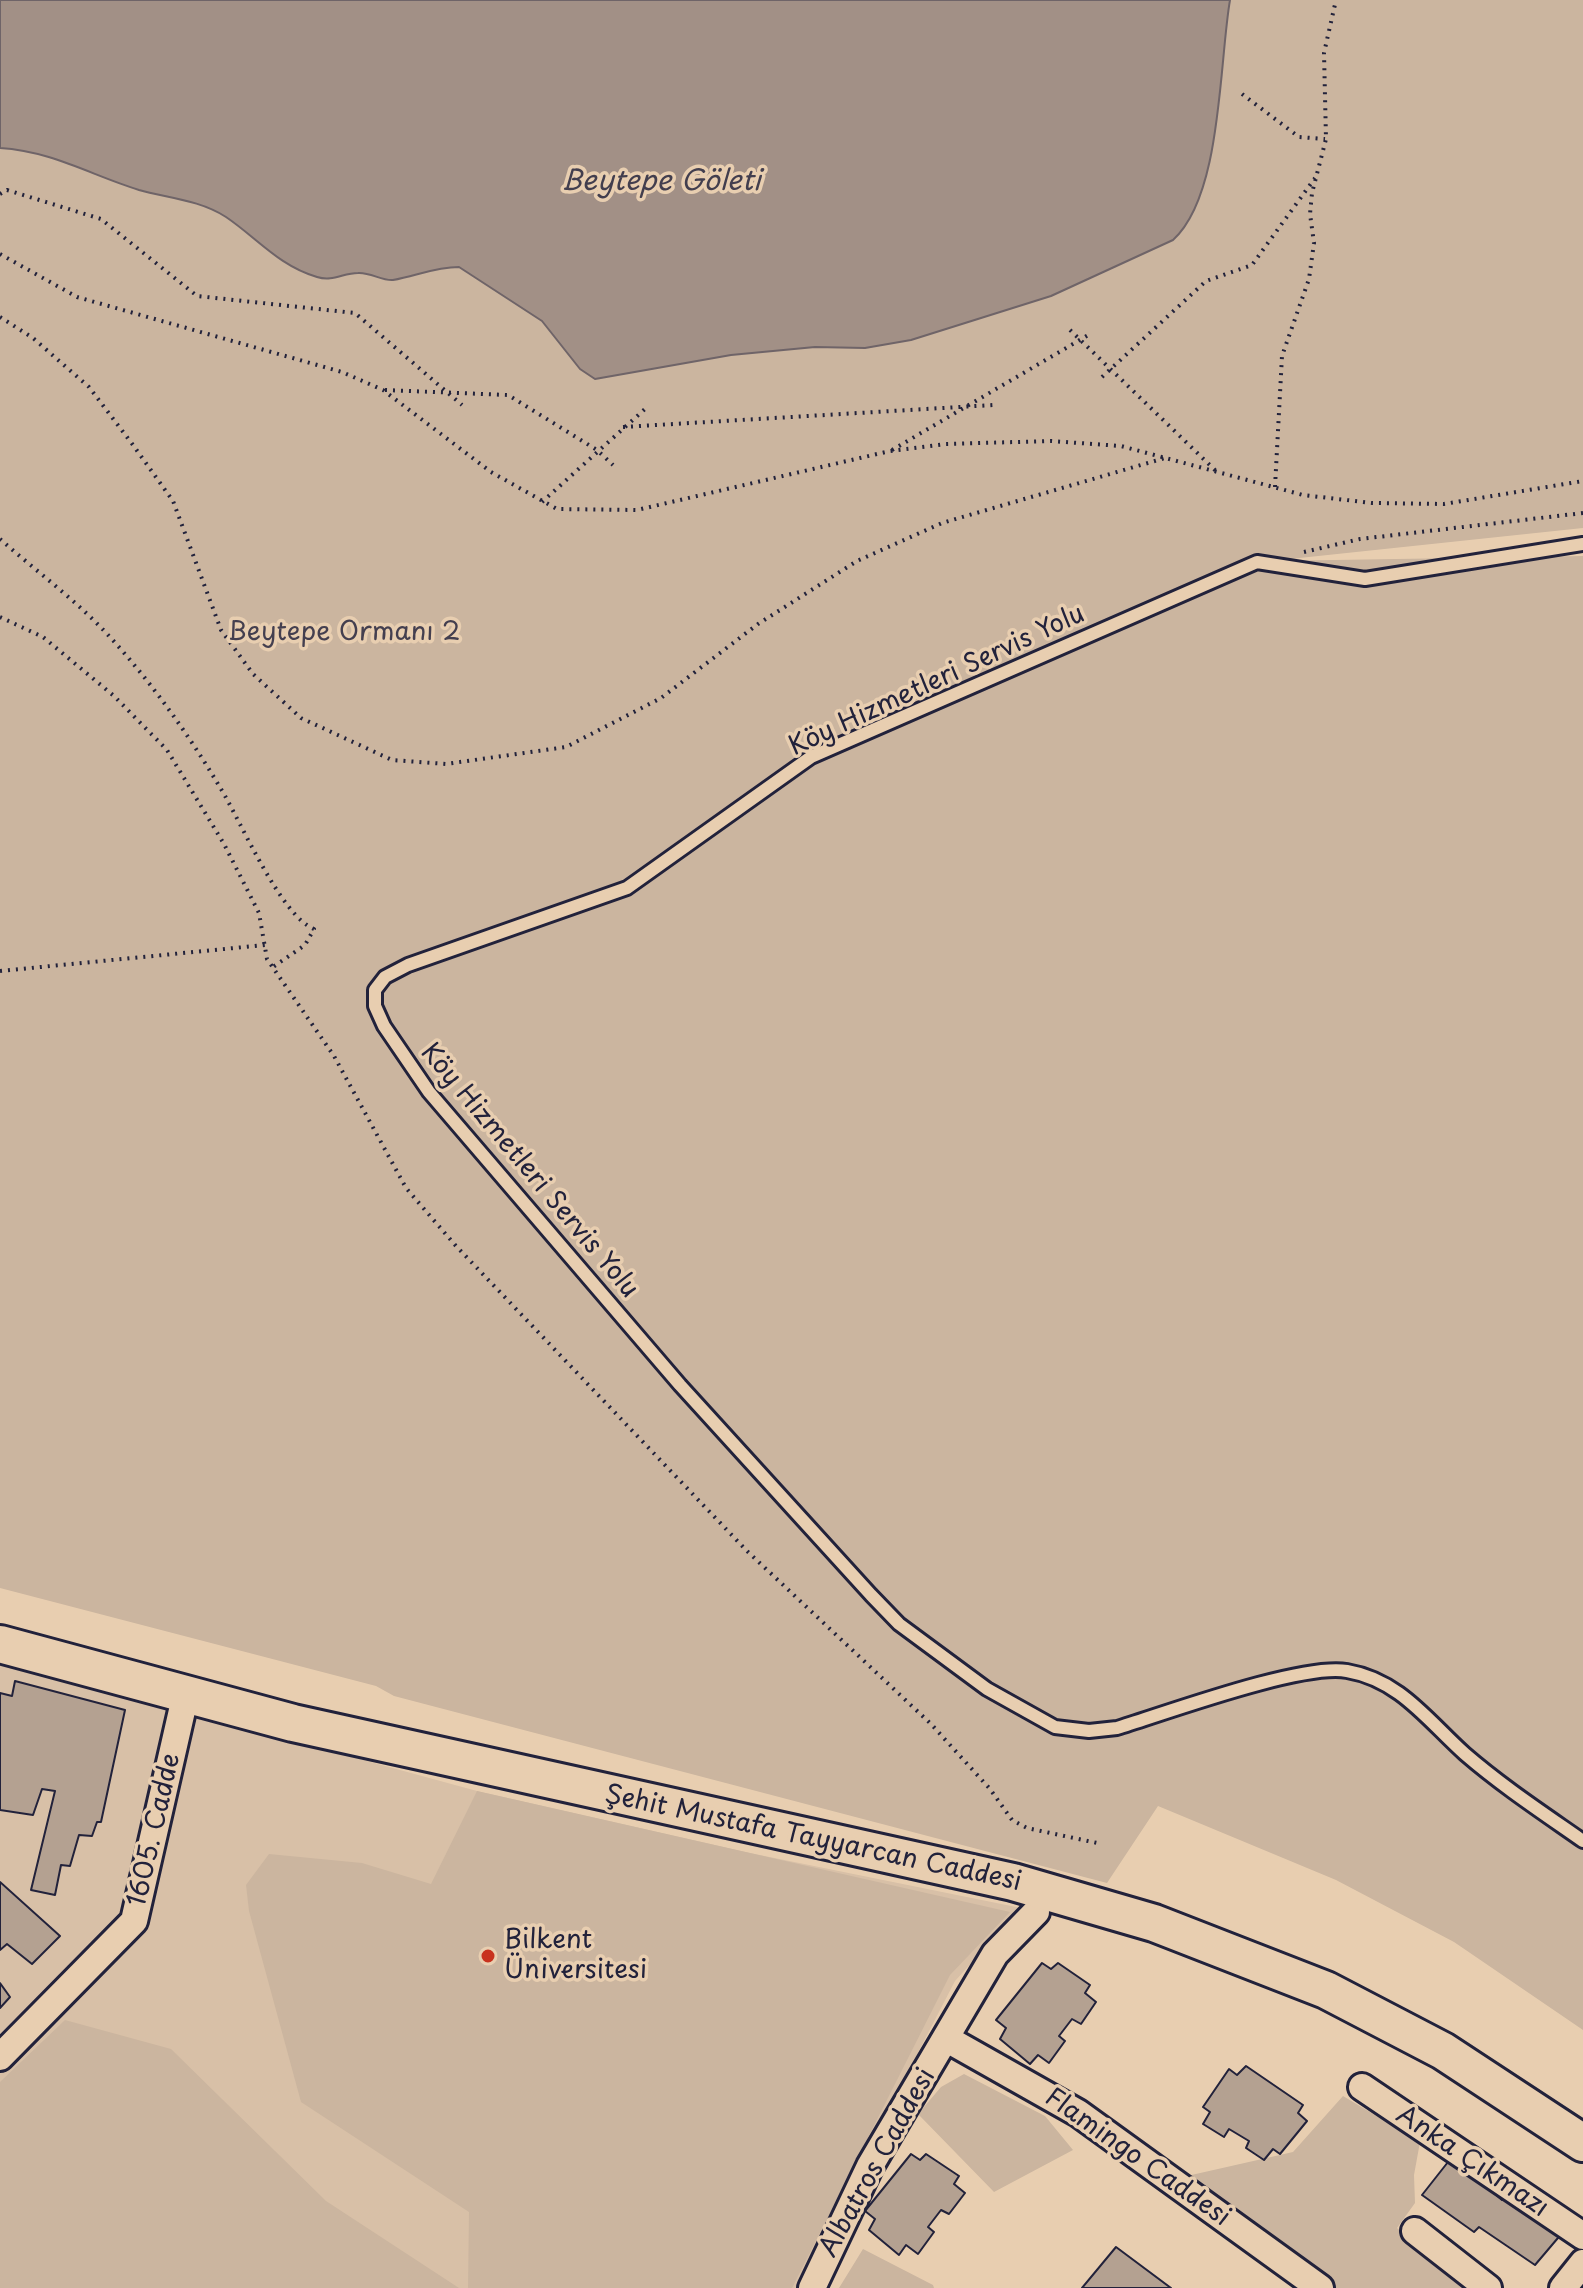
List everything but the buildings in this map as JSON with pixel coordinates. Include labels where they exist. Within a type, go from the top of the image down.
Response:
[{"type":"main road","name":"Şehit Mustafa Tayyarcan Caddesi","points":[[0,1644],[293,1723],[1028,1885],[1116,1910],[1326,1990],[1443,2051],[1583,2143]]},
{"type":"street","name":"1605. Cadde","points":[[0,2057],[134,1921],[186,1693]]},
{"type":"street","name":"Albatros Caddesi","points":[[812,2288],[870,2166],[995,1954],[1036,1912]]},
{"type":"street","name":"Flamingo Caddesi","points":[[947,2039],[1078,2113],[1320,2288]]},
{"type":"street","name":"Anka Çıkmazı","points":[[1362,2087],[1583,2236]]},
{"type":"street","points":[[1415,2231],[1488,2288]]},
{"type":"street","points":[[1563,2288],[1583,2263]]},
{"type":"lane","name":"Köy Hizmetleri Servis Yolu","points":[[1583,544],[1365,579],[1257,562],[811,757],[627,888],[408,965],[385,977],[375,990],[375,1006],[384,1026],[429,1092],[680,1385],[899,1624],[987,1689],[1055,1727],[1089,1731],[1117,1728],[1302,1675],[1345,1671],[1381,1682],[1412,1700],[1465,1753],[1583,1841]]},
{"type":"path","points":[[1275,487],[1282,356],[1309,279],[1314,243],[1310,214],[1326,139],[1324,53],[1336,0]]},
{"type":"path","points":[[1242,94],[1299,137],[1326,139]]},
{"type":"path","points":[[1102,377],[1206,281],[1252,265],[1318,173]]},
{"type":"path","points":[[0,194],[7,190],[101,219],[197,296],[355,313],[462,405]]},
{"type":"path","points":[[0,254],[77,297],[342,372],[383,390],[491,472],[557,509],[637,510],[890,451],[946,444],[1051,441],[1121,446],[1303,495],[1372,503],[1444,504],[1583,481]]},
{"type":"path","points":[[0,317],[33,338],[89,387],[173,501],[221,630],[253,674],[301,718],[392,760],[446,764],[566,747],[661,698],[758,624],[857,561],[942,523],[1168,457]]},
{"type":"path","points":[[1070,330],[1218,472]]},
{"type":"path","points":[[890,451],[1090,334]]},
{"type":"path","points":[[383,390],[508,395],[597,450],[613,465]]},
{"type":"path","points":[[623,427],[993,405]]},
{"type":"path","points":[[542,502],[645,409]]},
{"type":"path","points":[[1301,552],[1360,539],[1583,513]]},
{"type":"path","points":[[0,539],[108,635],[167,704],[221,789],[279,893],[305,926],[314,929],[305,945],[273,967]]},
{"type":"path","points":[[0,617],[43,637],[114,696],[167,750],[259,913],[273,967],[334,1056],[406,1188],[456,1246],[747,1551],[931,1724],[990,1789],[1012,1820],[1027,1828],[1102,1844]]},
{"type":"path","points":[[0,971],[265,945]]},
{"type":"shaded area","name":"Bilkent Üniversitesi","points":[[0,1661],[477,1791],[750,1853],[1021,1908],[955,1981],[796,2288],[0,2288]]},
{"type":"green space","name":"Beytepe Ormanı 2","points":[[0,0],[1583,0],[1583,528],[1271,561],[1583,556],[1583,2030],[1454,1942],[1336,1880],[1158,1806],[1107,1883],[394,1696],[376,1686],[0,1588]]},
{"type":"green space","points":[[477,1791],[1010,1912],[950,1975],[792,2288],[468,2288],[469,2212],[301,2102],[249,1911],[246,1885],[269,1854],[362,1863],[431,1884]]},
{"type":"green space","points":[[65,2020],[171,2049],[326,2201],[459,2288],[0,2288],[0,2082]]},
{"type":"green space","points":[[964,2074],[1045,2116],[1073,2150],[994,2192],[918,2114],[941,2087]]},
{"type":"green space","points":[[1343,2096],[1420,2142],[1414,2175],[1415,2203],[1397,2228],[1467,2288],[1335,2288],[1187,2176],[1293,2152]]},
{"type":"green space","points":[[863,2249],[933,2285],[934,2288],[839,2288]]},
{"type":"water","name":"Beytepe Göleti","points":[[0,0],[1230,0],[1210,161],[1189,220],[1173,240],[1051,296],[911,340],[865,348],[815,347],[731,355],[595,379],[580,369],[542,321],[459,267],[393,280],[362,273],[317,277],[291,266],[216,211],[139,190],[71,164],[0,148]]},
{"type":"place","name":"Bilkent Üniversitesi","points":[[488,1956]]}]
